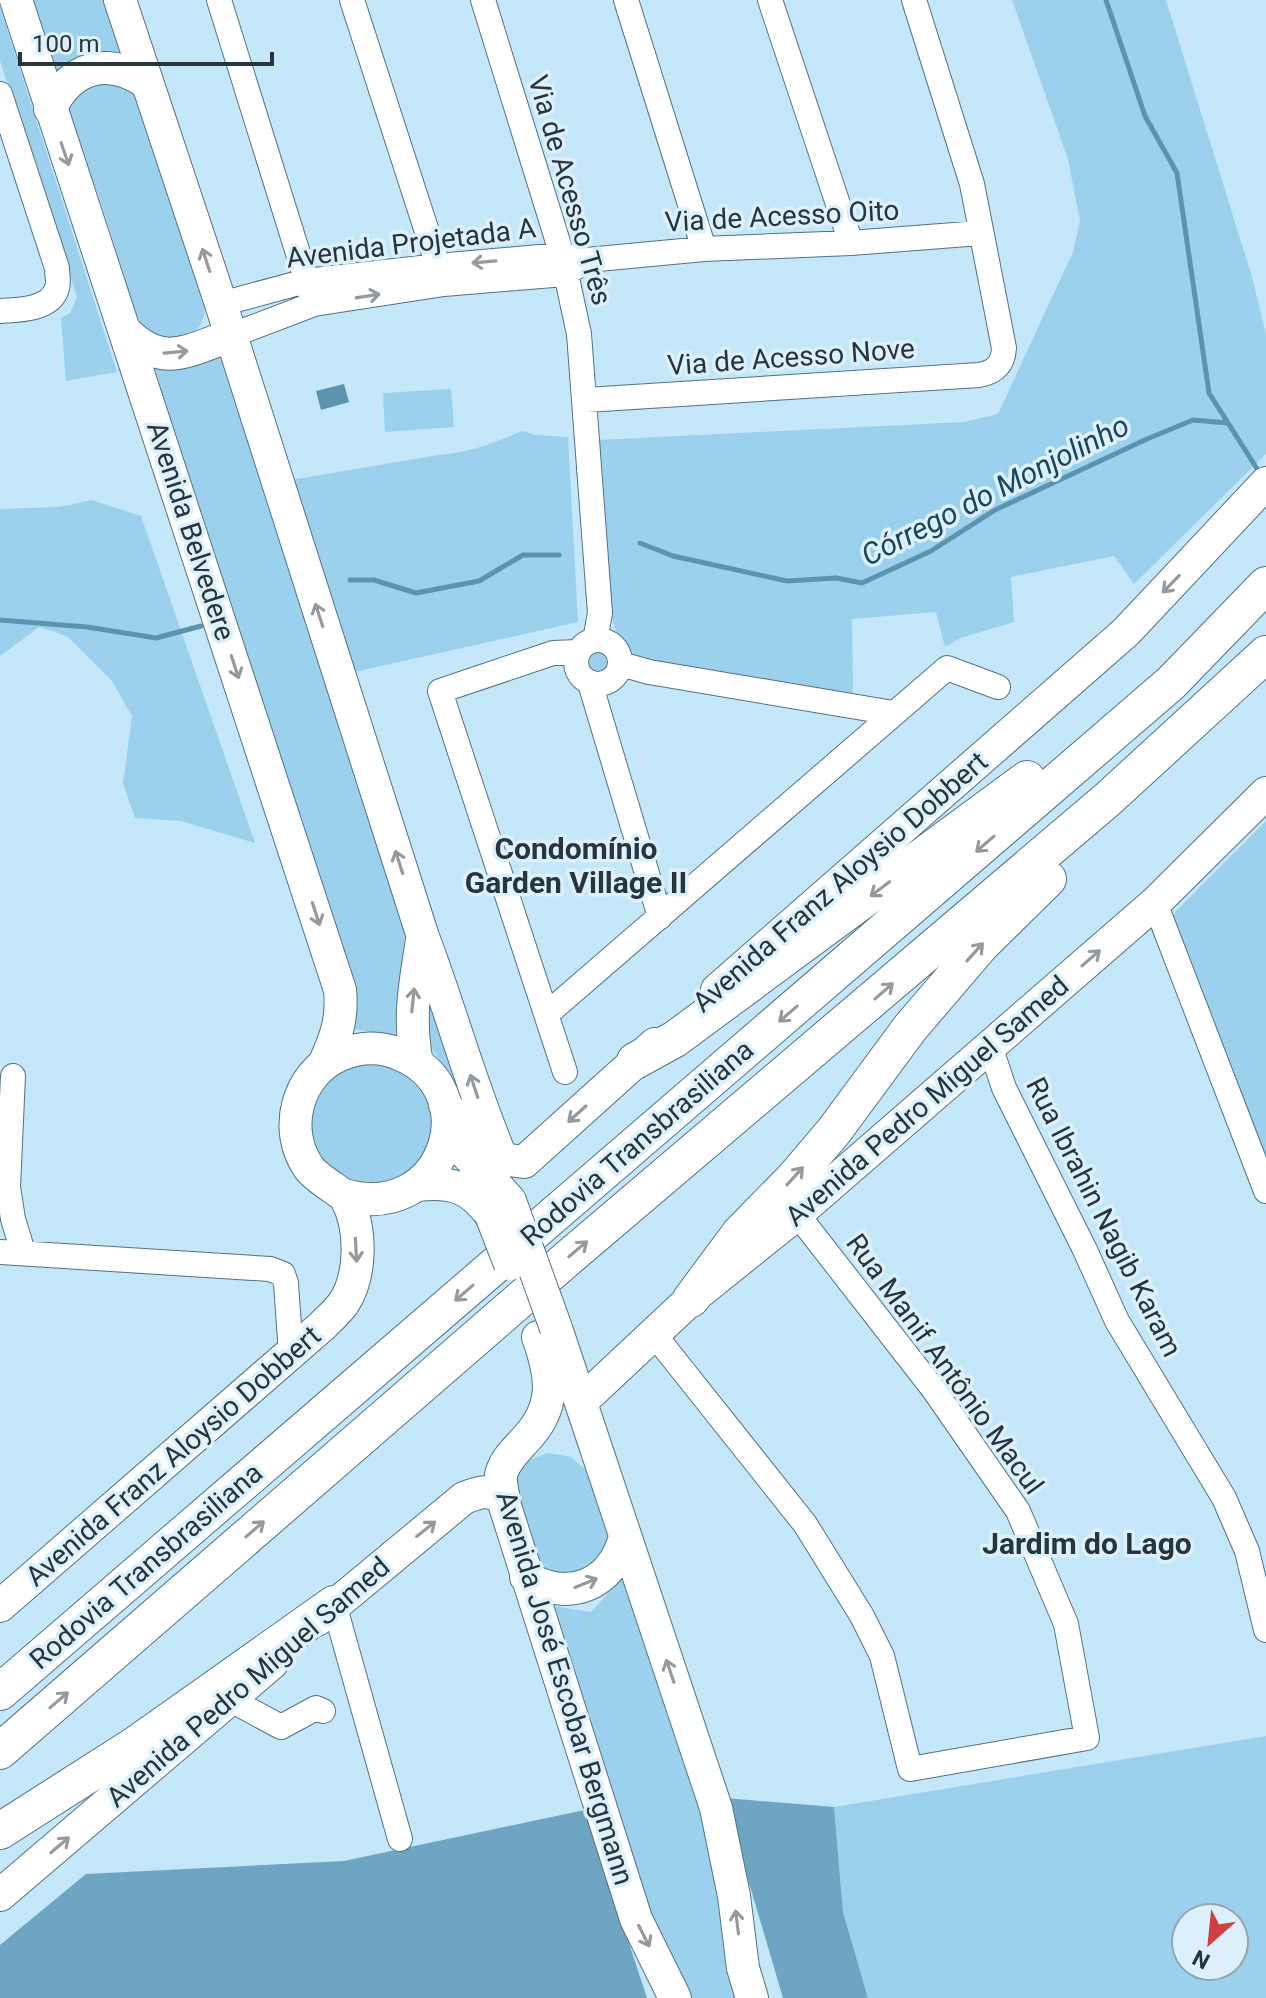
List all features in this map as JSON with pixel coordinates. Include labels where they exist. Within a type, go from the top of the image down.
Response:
[{"type":"highway","name":"Rodovia Transbrasiliana","points":[[0,1692],[1171,683],[1266,585]]},
{"type":"highway","name":"Rodovia Transbrasiliana","points":[[0,1751],[568,1258],[1085,819],[1266,654]]},
{"type":"highway","points":[[635,1061],[675,1039],[1118,710],[1142,694],[1171,683]]},
{"type":"highway","points":[[691,1299],[740,1233],[794,1178],[834,1131],[910,1028],[981,945],[1182,749],[1213,704]]},
{"type":"highway","points":[[0,1831],[135,1745],[334,1604]]},
{"type":"main road","name":"Avenida Belvedere","points":[[16,0],[340,990],[342,1013],[336,1038],[324,1064]]},
{"type":"main road","points":[[120,0],[221,304],[423,937],[484,1116],[502,1159]]},
{"type":"main road","points":[[50,109],[57,93],[83,72],[100,68],[125,71],[147,83]]},
{"type":"main road","points":[[127,333],[139,345],[171,355],[230,336]]},
{"type":"main road","name":"Avenida Franz Aloysio Dobbert","points":[[502,1159],[524,1162],[635,1061],[1126,632],[1266,483]]},
{"type":"main road","name":"Avenida Pedro Miguel Samed","points":[[581,1402],[691,1299],[797,1214],[1155,903],[1266,793]]},
{"type":"main road","points":[[417,1063],[411,1033],[423,937]]},
{"type":"main road","points":[[446,1118],[445,1143],[435,1167],[407,1192],[382,1200],[344,1195],[319,1180],[297,1143],[299,1099],[324,1064],[363,1048],[391,1051],[417,1063],[435,1082],[446,1118],[468,1159],[496,1184],[501,1208],[547,1332],[581,1402],[716,1808],[734,1896],[743,1968],[752,1998]]},
{"type":"main road","points":[[446,1118],[470,1132],[502,1159]]},
{"type":"main road","points":[[417,1185],[452,1184],[501,1208]]},
{"type":"main road","name":"Avenida Franz Aloysio Dobbert","points":[[0,1606],[291,1354],[344,1303],[357,1269],[353,1218],[344,1195]]},
{"type":"main road","name":"Avenida José Escobar Bergmann","points":[[547,1332],[550,1397],[538,1424],[516,1448],[501,1476],[504,1500],[636,1919],[675,1998]]},
{"type":"main road","points":[[527,1439],[545,1433],[564,1433],[582,1438],[597,1449]]},
{"type":"main road","name":"Avenida Pedro Miguel Samed","points":[[0,1895],[240,1693],[334,1604],[464,1498],[490,1491],[504,1500]]},
{"type":"main road","points":[[526,1577],[552,1588],[580,1587],[593,1582],[614,1563],[625,1537]]},
{"type":"street","points":[[219,0],[314,304]]},
{"type":"street","points":[[352,0],[441,275]]},
{"type":"street","name":"Via de Acesso Três","points":[[483,0],[563,264],[579,334],[600,613],[599,711],[660,917]]},
{"type":"street","points":[[626,0],[704,249]]},
{"type":"street","points":[[770,0],[851,243]]},
{"type":"street","points":[[914,0],[972,184],[980,233]]},
{"type":"street","points":[[0,94],[57,268],[57,288],[49,300],[28,309],[0,311]]},
{"type":"street","name":"Via de Acesso Oito","points":[[563,264],[704,249],[851,243],[980,233]]},
{"type":"street","name":"Via de Acesso Nove","points":[[586,400],[989,374],[998,368],[1004,348],[980,233]]},
{"type":"street","name":"Avenida Projetada A","points":[[221,304],[306,281],[441,275],[563,264]]},
{"type":"street","name":"Avenida Projetada A","points":[[230,336],[314,304],[441,275]]},
{"type":"street","points":[[256,295],[266,323]]},
{"type":"street","points":[[565,1072],[440,691],[553,653],[893,713]]},
{"type":"street","points":[[548,1013],[947,668],[998,687]]},
{"type":"street","points":[[1155,903],[1266,1191]]},
{"type":"street","name":"Rua Ibrahin Nagib Karam","points":[[990,1046],[1004,1088],[1117,1321],[1224,1498],[1247,1551],[1266,1630]]},
{"type":"street","points":[[13,1076],[8,1187],[13,1219],[12,1252],[270,1269],[283,1274],[286,1283],[291,1354]]},
{"type":"street","name":"Rua Manif Antônio Macul","points":[[653,1333],[805,1524],[862,1616],[882,1656],[910,1769],[1087,1738],[1066,1624],[1018,1511],[934,1390],[797,1214]]},
{"type":"street","points":[[334,1604],[400,1839]]},
{"type":"street","points":[[240,1693],[266,1720],[281,1727],[306,1711],[316,1708],[323,1711]]},
{"type":"shaded area","points":[[29,0],[108,0],[130,65],[56,83]]},
{"type":"shaded area","points":[[1012,0],[1166,0],[1252,277],[1266,334],[1266,454],[1134,584],[1114,556],[1011,577],[1014,622],[960,638],[945,647],[936,612],[852,619],[853,694],[635,660],[617,634],[610,613],[598,440],[964,422],[998,414],[1073,252],[1080,221],[1068,159]]},
{"type":"shaded area","points":[[0,7],[117,372],[66,381],[61,318],[70,313],[77,297],[0,61]]},
{"type":"shaded area","points":[[96,80],[130,89],[135,97],[206,302],[204,317],[198,328],[190,336],[179,340],[157,336],[137,317],[98,193],[83,162],[68,113],[70,103]]},
{"type":"shaded area","points":[[223,356],[405,932],[396,1036],[354,1029],[352,974],[152,365]]},
{"type":"shaded area","points":[[344,384],[349,402],[321,410],[316,391]]},
{"type":"shaded area","points":[[451,389],[454,427],[385,432],[383,393]]},
{"type":"shaded area","points":[[522,431],[568,437],[578,622],[350,673],[291,480],[460,452]]},
{"type":"shaded area","points":[[91,500],[141,516],[255,843],[181,821],[135,818],[123,783],[132,716],[112,681],[67,636],[39,627],[0,656],[0,509],[60,507]]},
{"type":"shaded area","points":[[599,647],[610,651],[614,662],[610,673],[599,677],[588,673],[584,662],[588,651]]},
{"type":"shaded area","points":[[1266,821],[1266,1177],[1171,923],[1176,911]]},
{"type":"shaded area","points":[[426,988],[467,1112],[428,1042]]},
{"type":"shaded area","points":[[368,1061],[403,1070],[429,1098],[434,1134],[409,1176],[361,1188],[318,1163],[307,1114],[333,1072]]},
{"type":"shaded area","points":[[548,1453],[571,1457],[588,1472],[608,1535],[605,1555],[573,1580],[535,1565],[514,1480],[527,1461]]},
{"type":"shaded area","points":[[624,1576],[712,1847],[739,1998],[693,1998],[646,1906],[553,1606],[591,1612]]},
{"type":"shaded area","points":[[1266,1736],[1266,1998],[868,1998],[843,1912],[834,1807]]},
{"type":"shaded area","points":[[724,1798],[834,1807],[843,1912],[868,1998],[783,1998]]},
{"type":"shaded area","points":[[585,1810],[647,1998],[0,1998],[0,1945],[86,1874],[344,1861]]},
{"type":"waterway","points":[[1106,0],[1145,116],[1177,173],[1209,393],[1261,475]]},
{"type":"waterway","name":"Córrego do Monjolinho","points":[[640,543],[673,556],[787,581],[836,578],[862,583],[931,551],[995,510],[1147,439],[1193,420],[1228,423]]},
{"type":"waterway","name":"Córrego do Monjolinho","points":[[350,580],[374,580],[416,593],[479,581],[523,555],[559,555]]},
{"type":"waterway","name":"Córrego do Monjolinho","points":[[0,620],[87,627],[156,638],[201,626]]},
{"type":"district","name":"Condomínio Garden Village II","points":[[576,865]]},
{"type":"district","name":"Jardim do Lago","points":[[1087,1543]]}]
